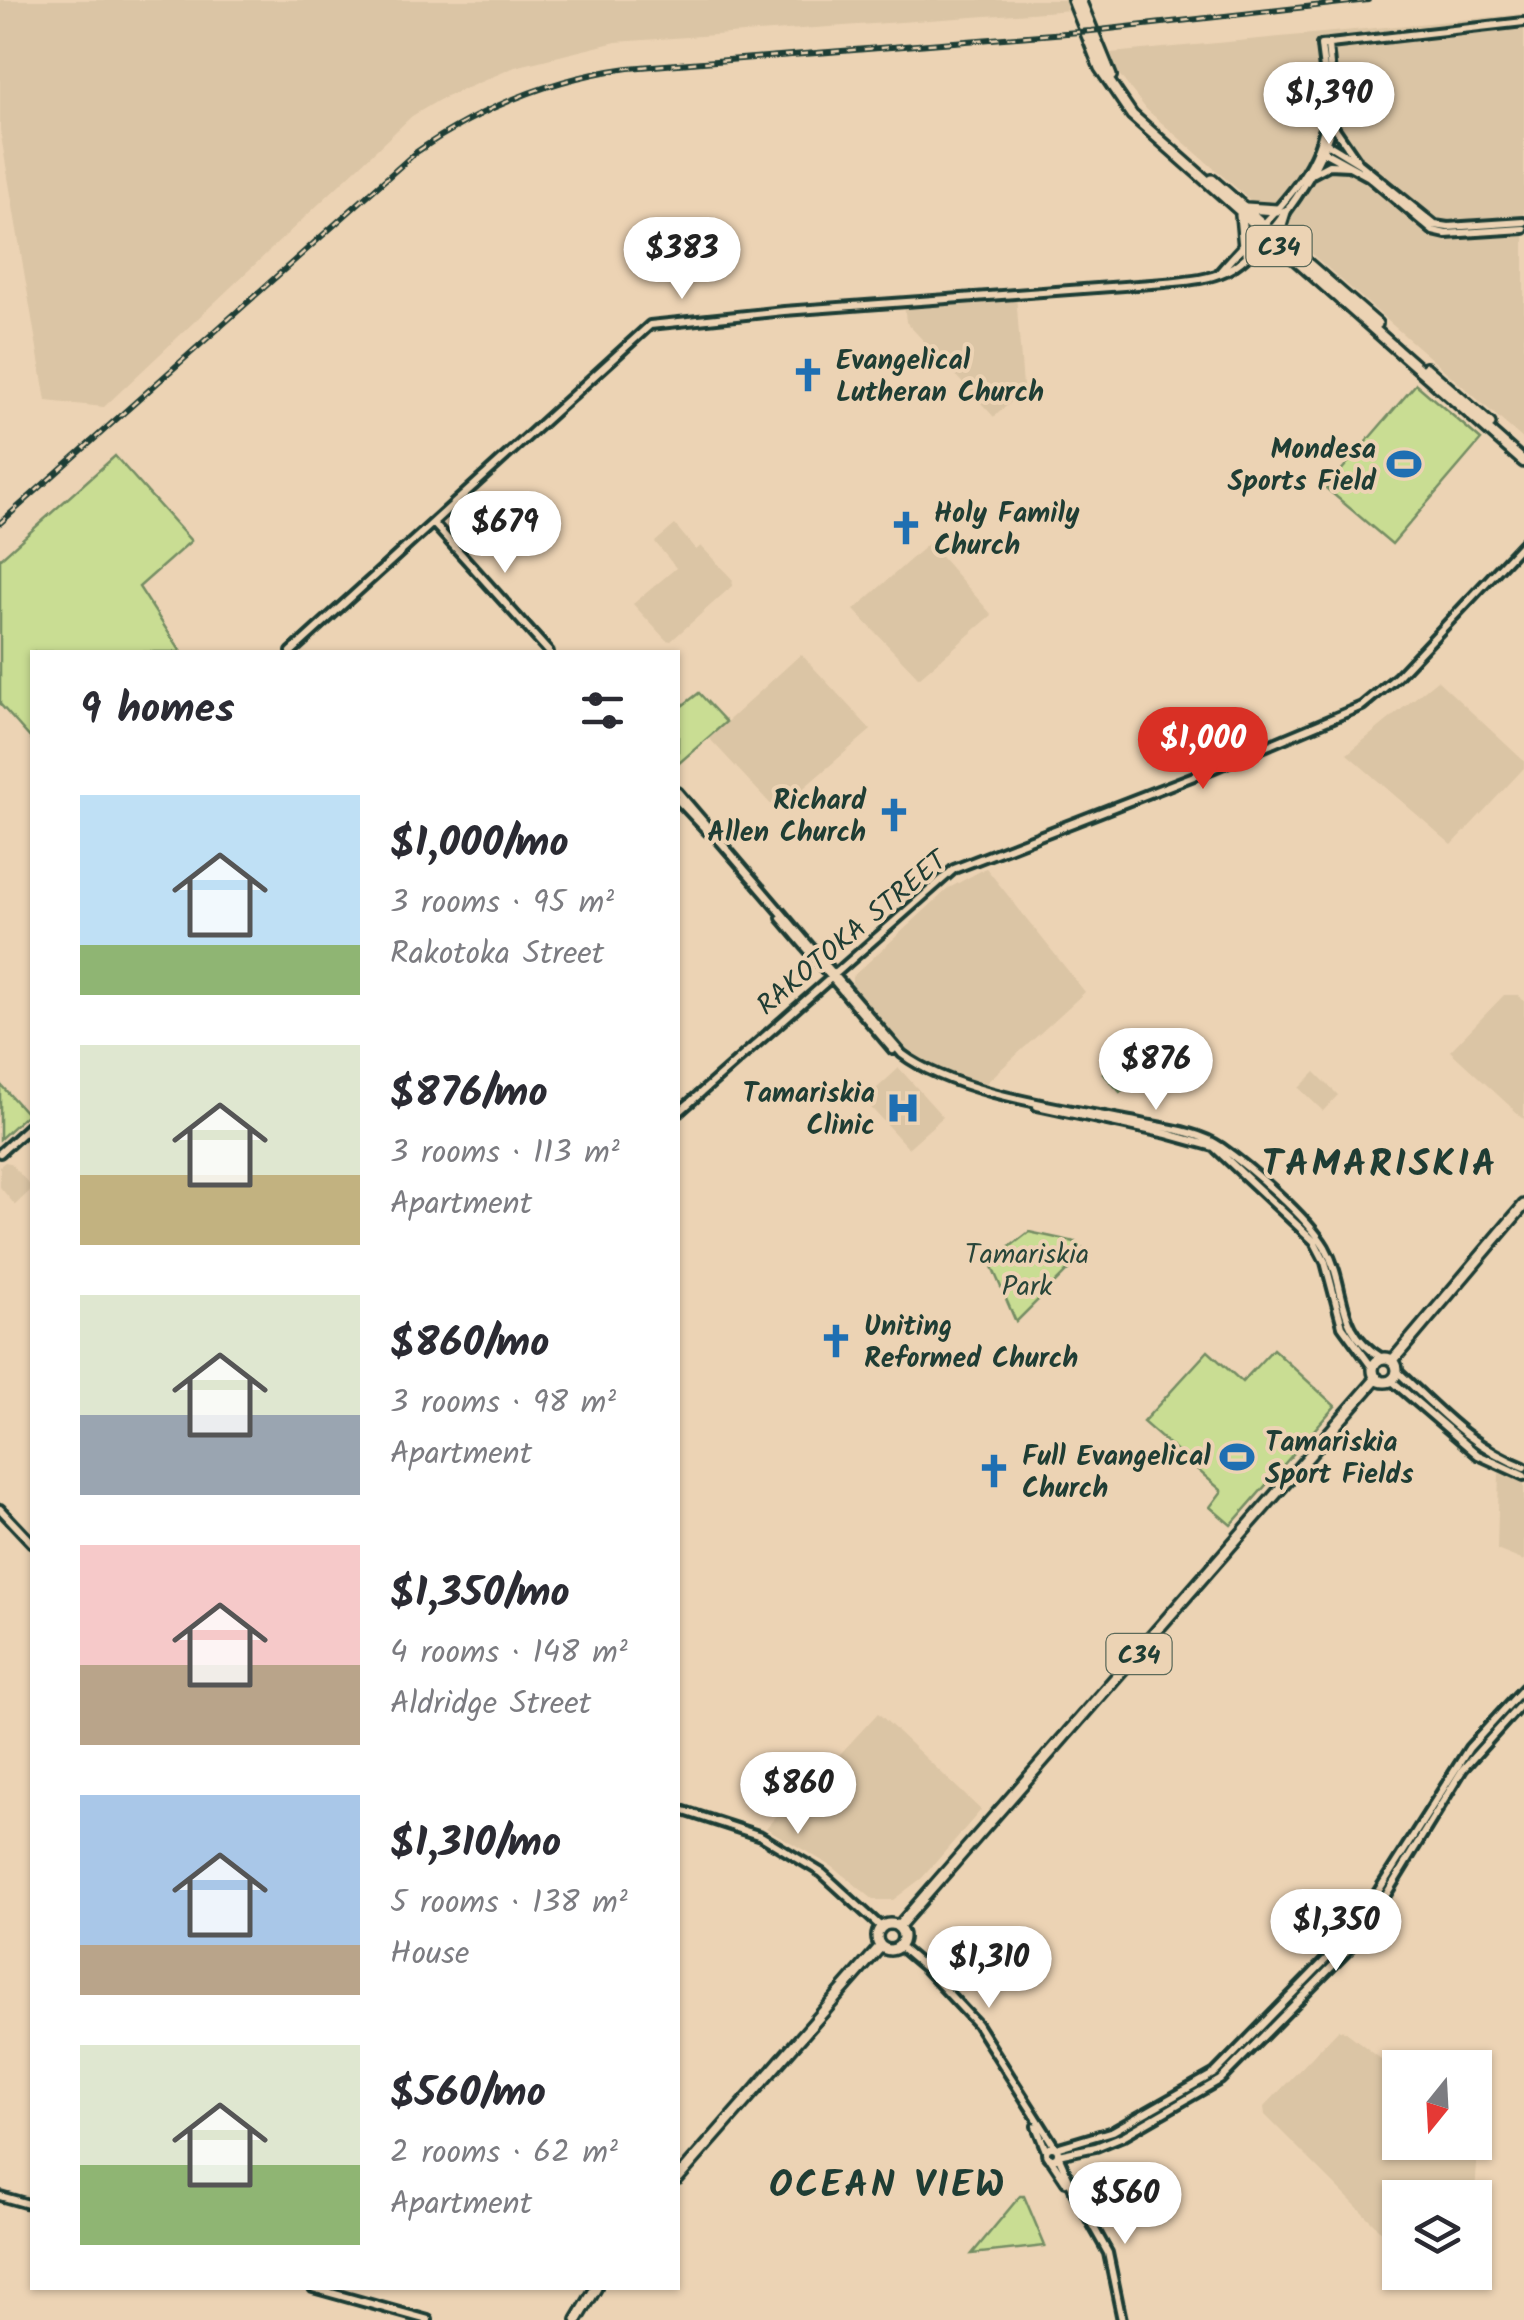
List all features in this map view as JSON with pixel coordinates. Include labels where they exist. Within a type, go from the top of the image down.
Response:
[{"type":"main road","name":"C34","points":[[1077,0],[1122,93],[1154,128],[1524,462]]},
{"type":"main road","points":[[1242,211],[1281,211],[1285,248],[1246,250],[1242,211]]},
{"type":"main road","name":"C34","points":[[1285,248],[1524,454]]},
{"type":"main road","name":"C34","points":[[898,1928],[1524,1205]]},
{"type":"main road","points":[[1375,1374],[1394,1376],[1388,1359]]},
{"type":"main road","points":[[891,1924],[898,1928],[902,1936],[899,1946],[890,1950],[880,1946],[876,1938],[882,1927],[891,1924]]},
{"type":"main road","points":[[680,2176],[880,1946]]},
{"type":"main road","points":[[577,2320],[595,2290]]},
{"type":"street","points":[[1324,44],[1524,22]]},
{"type":"street","points":[[1324,44],[1332,123],[1357,166]]},
{"type":"street","points":[[1313,174],[1327,110],[1324,44]]},
{"type":"street","points":[[1281,211],[1332,123]]},
{"type":"street","points":[[1321,146],[1357,166],[1434,231],[1446,234],[1524,226]]},
{"type":"street","points":[[293,650],[643,330],[658,322],[1165,283],[1218,274],[1228,270],[1313,174],[1329,165],[1357,166]]},
{"type":"street","points":[[434,524],[547,650]]},
{"type":"street","name":"RAKOTOKA STREET","points":[[680,1111],[935,884],[971,860],[1253,752],[1374,698],[1398,678],[1524,542]]},
{"type":"street","points":[[680,794],[899,1057],[921,1074],[975,1092],[1214,1147],[1314,1241],[1342,1326],[1375,1374]]},
{"type":"street","points":[[680,802],[832,977],[902,1054],[922,1070],[976,1088],[1169,1128],[1219,1145],[1318,1236],[1332,1263],[1351,1329],[1362,1344],[1388,1359]]},
{"type":"street","points":[[0,1153],[30,1126]]},
{"type":"street","points":[[1394,1376],[1483,1448],[1524,1467]]},
{"type":"street","points":[[1394,1376],[1478,1455],[1524,1476]]},
{"type":"street","points":[[0,1509],[30,1541]]},
{"type":"street","points":[[1053,2152],[1113,2131],[1214,2073],[1351,1934],[1457,1765],[1524,1688]]},
{"type":"street","points":[[1500,1719],[1524,1700]]},
{"type":"street","points":[[680,1810],[761,1836],[822,1873],[882,1927]]},
{"type":"street","points":[[899,1946],[977,2024],[997,2052],[1112,2266],[1122,2320]]},
{"type":"street","points":[[0,2196],[30,2204]]},
{"type":"street","points":[[320,2290],[428,2320]]},
{"type":"shaded area","points":[[0,0],[1068,0],[1072,10],[616,42],[515,67],[412,116],[104,407],[46,401],[0,130]]},
{"type":"shaded area","points":[[1524,14],[1524,440],[1147,110],[1117,72],[1111,53]]},
{"type":"shaded area","points":[[1016,295],[1023,387],[994,417],[906,322],[904,303]]},
{"type":"shaded area","points":[[675,525],[696,550],[701,546],[733,580],[732,586],[671,641],[633,604],[676,568],[655,542]]},
{"type":"shaded area","points":[[929,543],[992,615],[919,678],[854,610]]},
{"type":"shaded area","points":[[801,654],[871,730],[777,811],[709,738]]},
{"type":"shaded area","points":[[1437,680],[1524,761],[1524,768],[1452,845],[1347,754]]},
{"type":"shaded area","points":[[986,868],[1085,992],[986,1083],[933,1071],[909,1057],[852,987],[852,977],[949,888]]},
{"type":"shaded area","points":[[1504,995],[1518,995],[1524,1001],[1524,1119],[1450,1051]]},
{"type":"shaded area","name":"Tamariskia Clinic","points":[[899,1068],[943,1117],[908,1148],[864,1100]]},
{"type":"shaded area","points":[[1315,1072],[1338,1095],[1323,1111],[1299,1088]]},
{"type":"shaded area","points":[[5,1162],[30,1185],[30,1191],[15,1205],[0,1187],[0,1166]]},
{"type":"shaded area","points":[[1499,1473],[1524,1482],[1524,1561],[1497,1550]]},
{"type":"shaded area","points":[[878,1713],[981,1810],[922,1878],[893,1900],[874,1900],[833,1867],[766,1828],[788,1803],[801,1795],[806,1800],[809,1797],[805,1792]]},
{"type":"shaded area","points":[[1338,2030],[1345,2031],[1382,2060],[1382,2160],[1477,2160],[1476,2180],[1382,2180],[1382,2232],[1265,2115],[1264,2107]]},
{"type":"green space","name":"Mondesa Sports Field","points":[[1416,384],[1481,440],[1392,544],[1326,488]]},
{"type":"green space","points":[[115,456],[191,541],[139,587],[180,650],[30,650],[30,738],[0,704],[0,559]]},
{"type":"green space","points":[[699,693],[726,722],[680,762],[680,707]]},
{"type":"green space","points":[[1123,1055],[1140,1073],[1120,1092],[1103,1073]]},
{"type":"green space","points":[[0,1084],[27,1114],[0,1139]]},
{"type":"green space","name":"Tamariskia Park","points":[[1029,1232],[1075,1242],[1086,1252],[1016,1322],[990,1262]]},
{"type":"green space","name":"Tamariskia Sport Fields","points":[[1273,1349],[1335,1406],[1231,1525],[1210,1507],[1222,1491],[1143,1422],[1208,1351],[1242,1382]]},
{"type":"green space","points":[[1024,2196],[1045,2246],[972,2254]]},
{"type":"railway","points":[[0,523],[415,153],[465,122],[516,98],[571,80],[628,68],[1091,31],[1368,0]]},
{"type":"place","name":"Evangelical Lutheran Church","points":[[808,375]]},
{"type":"place","name":"Mondesa Sports Field","points":[[1404,464]]},
{"type":"place","name":"Holy Family Church","points":[[906,528]]},
{"type":"place","name":"Richard Allen Church","points":[[894,815]]},
{"type":"place","name":"Tamariskia Clinic","points":[[903,1108]]},
{"type":"place","name":"Uniting Reformed Church","points":[[836,1341]]},
{"type":"place","name":"Tamariskia Sport Fields","points":[[1237,1457]]},
{"type":"place","name":"Full Evangelical Church","points":[[994,1471]]},
{"type":"district","name":"TAMARISKIA","points":[[1380,1163]]},
{"type":"district","name":"OCEAN VIEW","points":[[888,2184]]}]
